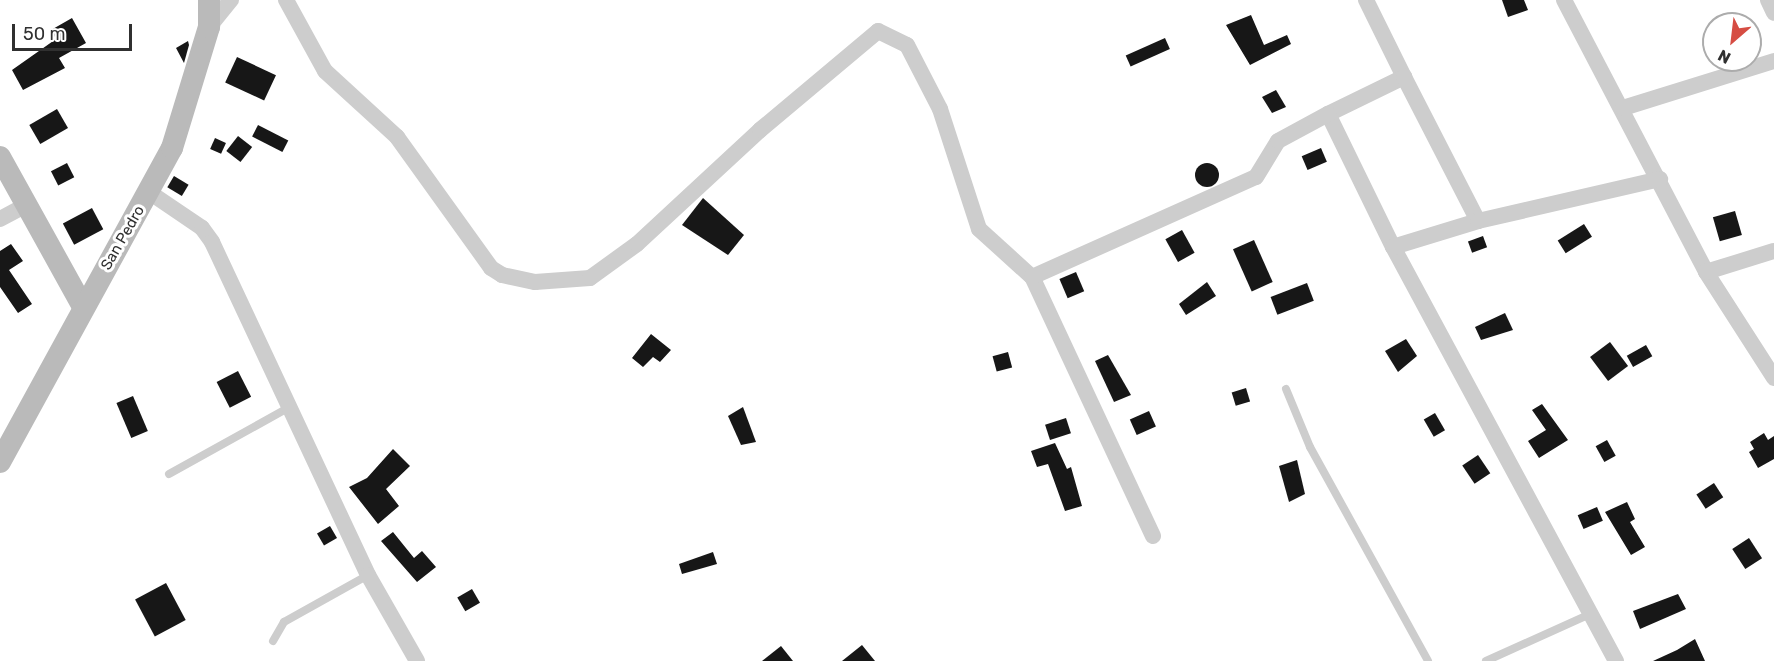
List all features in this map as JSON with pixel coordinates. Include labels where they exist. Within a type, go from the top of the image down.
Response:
[{"type":"street","name":"San Pedro","points":[[0,462],[172,148],[209,27],[209,0]]},
{"type":"street","points":[[209,27],[231,0]]},
{"type":"street","points":[[286,0],[325,71],[397,137],[491,268],[502,275],[535,282],[590,278],[637,244],[760,130],[878,31],[907,45],[940,109],[979,229],[1032,276],[1154,536]]},
{"type":"street","points":[[1366,0],[1478,221]]},
{"type":"street","points":[[1564,0],[1623,108],[1706,272],[1774,378]]},
{"type":"street","points":[[1768,0],[1774,13]]},
{"type":"street","points":[[1623,108],[1774,61]]},
{"type":"street","points":[[1032,276],[1257,177],[1278,141],[1404,77]]},
{"type":"street","points":[[1328,114],[1394,248],[1616,661]]},
{"type":"street","points":[[0,157],[83,307]]},
{"type":"street","points":[[1394,248],[1478,221],[1660,179]]},
{"type":"street","points":[[149,192],[202,228],[212,242],[368,575],[417,661]]},
{"type":"street","points":[[0,219],[27,205]]},
{"type":"street","points":[[1706,272],[1774,251]]},
{"type":"lane","points":[[1286,389],[1310,447],[1428,661]]},
{"type":"lane","points":[[169,474],[290,407]]},
{"type":"lane","points":[[273,641],[284,622],[368,575]]},
{"type":"lane","points":[[1486,661],[1590,614]]},
{"type":"building","points":[[1502,0],[1524,0],[1528,10],[1508,17]]},
{"type":"building","points":[[1251,15],[1264,45],[1287,35],[1291,44],[1250,65],[1226,25]]},
{"type":"building","points":[[72,18],[86,43],[59,58],[65,68],[23,90],[12,70],[56,39],[51,30]]},
{"type":"building","points":[[1165,38],[1170,49],[1131,66],[1126,55]]},
{"type":"building","points":[[188,41],[189,45],[184,63],[176,48]]},
{"type":"building","points":[[237,57],[276,75],[264,101],[225,82]]},
{"type":"building","points":[[1276,90],[1286,107],[1272,113],[1262,97]]},
{"type":"building","points":[[57,109],[68,128],[40,144],[29,125]]},
{"type":"building","points":[[258,125],[288,140],[282,152],[252,137]]},
{"type":"building","points":[[238,136],[252,147],[240,162],[226,151]]},
{"type":"building","points":[[215,138],[226,143],[221,154],[210,149]]},
{"type":"building","points":[[1321,148],[1327,162],[1308,170],[1302,156]]},
{"type":"building","points":[[67,163],[74,177],[58,185],[51,171]]},
{"type":"building","points":[[1207,163],[1212,164],[1218,170],[1218,180],[1212,186],[1207,187],[1202,186],[1196,180],[1195,175],[1196,170],[1202,164]]},
{"type":"building","points":[[174,176],[189,185],[182,196],[167,187]]},
{"type":"building","points":[[703,198],[744,235],[728,255],[682,225]]},
{"type":"building","points":[[92,208],[103,229],[74,245],[63,223]]},
{"type":"building","points":[[1735,211],[1742,235],[1720,241],[1713,217]]},
{"type":"building","points":[[1584,224],[1592,237],[1566,253],[1558,240]]},
{"type":"building","points":[[1182,230],[1195,253],[1178,262],[1165,239]]},
{"type":"building","points":[[1483,236],[1487,247],[1472,253],[1468,241]]},
{"type":"building","points":[[1254,240],[1273,282],[1252,291],[1233,249]]},
{"type":"building","points":[[11,244],[23,261],[9,270],[32,304],[18,313],[0,287],[0,251]]},
{"type":"building","points":[[1076,272],[1084,291],[1068,298],[1059,279]]},
{"type":"building","points":[[1207,282],[1216,296],[1186,315],[1179,304]]},
{"type":"building","points":[[1307,283],[1314,301],[1277,315],[1271,297]]},
{"type":"building","points":[[1505,313],[1513,330],[1481,340],[1475,327]]},
{"type":"building","points":[[651,334],[671,350],[660,362],[653,357],[643,367],[632,358]]},
{"type":"building","points":[[1406,339],[1417,356],[1398,372],[1385,351]]},
{"type":"building","points":[[1610,342],[1628,366],[1608,381],[1590,357]]},
{"type":"building","points":[[1646,345],[1652,356],[1633,367],[1627,356]]},
{"type":"building","points":[[1008,352],[1012,367],[997,372],[993,356]]},
{"type":"building","points":[[1108,355],[1131,395],[1114,402],[1095,361]]},
{"type":"building","points":[[238,371],[251,397],[230,408],[217,382]]},
{"type":"building","points":[[1246,388],[1250,401],[1236,406],[1232,392]]},
{"type":"building","points":[[133,396],[148,431],[131,438],[116,403]]},
{"type":"building","points":[[1542,404],[1568,440],[1539,458],[1528,441],[1546,430],[1532,410]]},
{"type":"building","points":[[743,407],[756,442],[741,445],[728,416]]},
{"type":"building","points":[[1149,411],[1156,427],[1137,435],[1130,420]]},
{"type":"building","points":[[1435,413],[1445,430],[1434,437],[1424,420]]},
{"type":"building","points":[[1066,418],[1071,433],[1050,440],[1045,425]]},
{"type":"building","points":[[1764,433],[1768,440],[1774,436],[1774,459],[1758,468],[1749,452],[1754,449],[1750,442]]},
{"type":"building","points":[[1607,440],[1616,456],[1604,462],[1596,446]]},
{"type":"building","points":[[1055,443],[1067,469],[1071,467],[1082,506],[1065,511],[1048,464],[1037,467],[1031,451]]},
{"type":"building","points":[[393,449],[410,466],[386,489],[399,506],[378,524],[349,487],[367,478]]},
{"type":"building","points":[[1478,455],[1490,473],[1475,484],[1462,466]]},
{"type":"building","points":[[1297,460],[1305,494],[1289,502],[1279,466]]},
{"type":"building","points":[[1714,483],[1723,497],[1706,509],[1696,494]]},
{"type":"building","points":[[1627,502],[1635,519],[1630,522],[1645,547],[1631,555],[1605,512]]},
{"type":"building","points":[[1597,507],[1603,521],[1584,529],[1578,515]]},
{"type":"building","points":[[330,526],[337,538],[324,546],[317,534]]},
{"type":"building","points":[[393,532],[414,558],[422,551],[436,567],[417,582],[381,541]]},
{"type":"building","points":[[1749,538],[1762,558],[1745,569],[1732,549]]},
{"type":"building","points":[[713,552],[717,564],[682,574],[679,564]]},
{"type":"building","points":[[166,583],[186,620],[155,637],[135,599]]},
{"type":"building","points":[[472,589],[480,603],[465,611],[457,598]]},
{"type":"building","points":[[1678,594],[1686,609],[1640,629],[1633,611]]},
{"type":"building","points":[[1695,639],[1705,661],[1653,661],[1677,650]]},
{"type":"building","points":[[862,645],[875,661],[842,661]]},
{"type":"building","points":[[781,646],[793,661],[762,661]]}]
